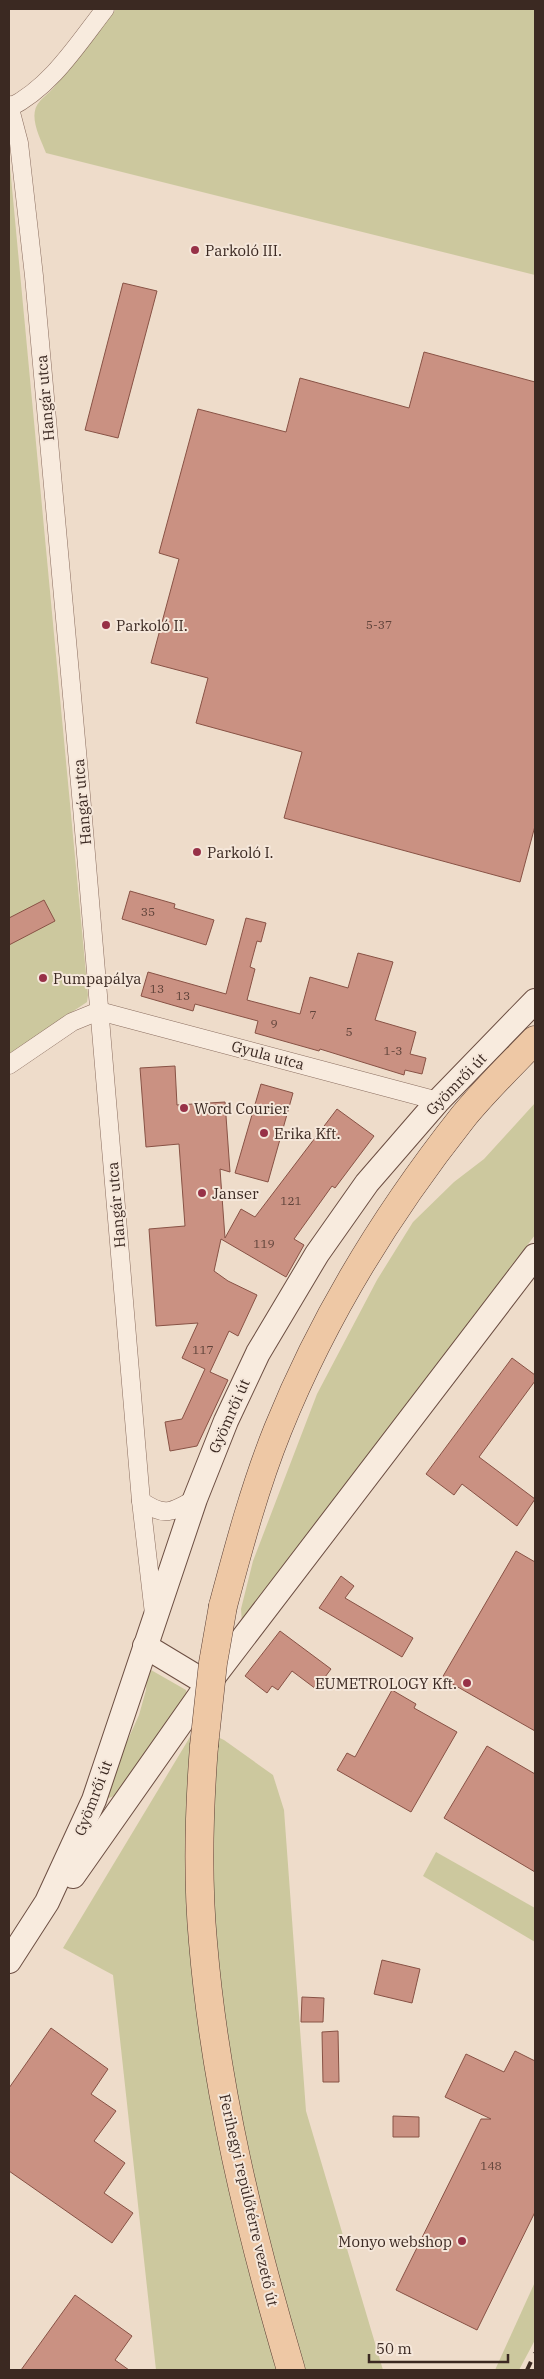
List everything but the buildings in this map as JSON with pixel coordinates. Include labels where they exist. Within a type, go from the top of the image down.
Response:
[{"type":"main road","name":"Ferihegyi repülőtérre vezető út","points":[[291,2370],[237,2161],[210,2007],[203,1941],[200,1883],[201,1790],[213,1663],[223,1606],[247,1517],[278,1429],[311,1355],[352,1276],[389,1217],[459,1123],[535,1040]]},
{"type":"street","points":[[9,107],[22,102],[53,76],[105,9]]},
{"type":"street","name":"Hangár utca","points":[[9,107],[19,143],[34,276],[141,1501],[155,1619]]},
{"type":"street","name":"Gyömrői út","points":[[9,1961],[47,1902],[94,1800],[195,1499],[233,1403],[287,1302],[338,1220],[367,1183],[438,1101],[535,1001]]},
{"type":"street","points":[[9,1065],[72,1022],[99,1011]]},
{"type":"street","name":"Gyula utca","points":[[99,1011],[438,1101]]},
{"type":"street","name":"Gyömrői út","points":[[47,1902],[73,1875],[208,1684],[535,1256]]},
{"type":"street","points":[[141,1501],[154,1510],[168,1512],[177,1510],[195,1499]]},
{"type":"street","points":[[145,1646],[208,1684]]},
{"type":"shaded area","points":[[116,9],[535,9],[535,275],[46,153],[36,126],[36,107]]},
{"type":"shaded area","points":[[9,156],[88,995],[87,1002],[9,1054]]},
{"type":"shaded area","points":[[535,1103],[535,1235],[242,1623],[241,1609],[253,1561],[317,1394],[377,1280],[413,1222],[454,1182],[484,1159]]},
{"type":"shaded area","points":[[151,1670],[186,1690],[187,1694],[114,1796],[106,1799],[120,1757],[139,1715],[146,1690],[147,1675]]},
{"type":"shaded area","points":[[196,1727],[224,1740],[273,1775],[284,1810],[306,2111],[383,2370],[156,2370],[113,1975],[63,1948]]},
{"type":"shaded area","points":[[436,1852],[535,1908],[535,1942],[423,1876]]},
{"type":"shaded area","points":[[535,2282],[535,2340],[519,2370],[495,2370]]},
{"type":"railway","points":[[527,2370],[535,2353]]},
{"type":"place","name":"Parkoló III.","points":[[195,250]]},
{"type":"place","name":"Parkoló II.","points":[[106,625]]},
{"type":"place","name":"Parkoló I.","points":[[197,852]]},
{"type":"place","name":"Pumpapálya","points":[[43,978]]},
{"type":"place","name":"Word Courier","points":[[184,1108]]},
{"type":"place","name":"Erika Kft.","points":[[264,1133]]},
{"type":"place","name":"Janser","points":[[202,1193]]},
{"type":"place","name":"EUMETROLOGY Kft.","points":[[467,1683]]},
{"type":"place","name":"Monyo webshop","points":[[462,2241]]}]
